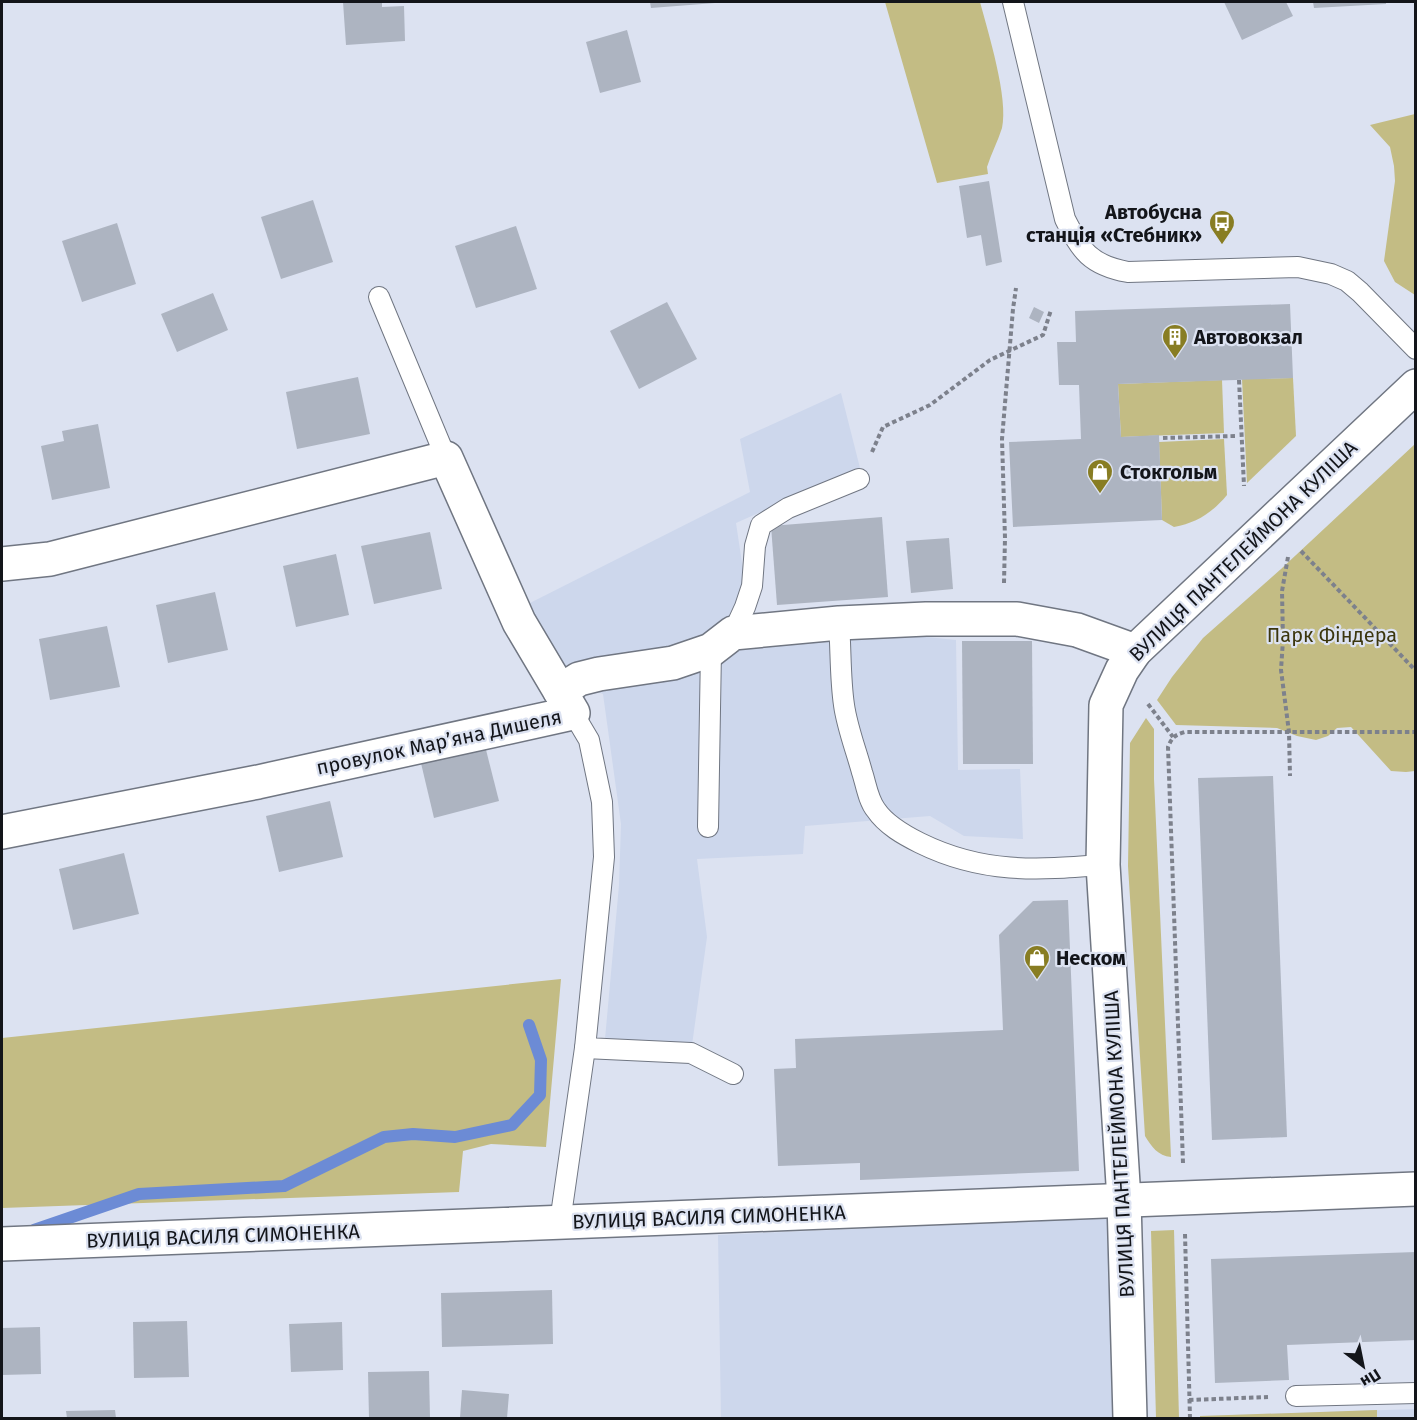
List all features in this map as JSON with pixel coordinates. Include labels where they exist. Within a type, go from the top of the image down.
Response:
[{"type":"street","name":"ВУЛИЦЯ ПАНТЕЛЕЙМОНА КУЛІША","points":[[1130,1419],[1124,1200],[1103,865],[1106,705],[1122,670],[1135,651],[1416,386]]},
{"type":"street","points":[[2,564],[50,559],[446,458]]},
{"type":"street","name":"провулок Марʼяна Дишеля","points":[[2,832],[258,782],[566,702],[519,622],[446,458]]},
{"type":"street","points":[[566,702],[579,679],[673,663],[722,641],[839,623],[1017,619],[1077,630],[1135,651]]},
{"type":"street","name":"ВУЛИЦЯ ВАСИЛЯ СИМОНЕНКА","points":[[2,1244],[1416,1189]]},
{"type":"lane","points":[[1013,2],[1065,219],[1075,240],[1091,260],[1128,273],[1298,267],[1331,274],[1347,280],[1416,349]]},
{"type":"lane","points":[[379,297],[446,458]]},
{"type":"lane","points":[[708,827],[722,641],[745,607],[752,586],[755,546],[760,525],[788,508],[859,479]]},
{"type":"lane","points":[[839,623],[844,707],[869,795],[875,809],[889,824],[907,837],[936,851],[973,863],[1042,870],[1103,865]]},
{"type":"lane","points":[[560,1222],[585,1048],[604,857],[602,802],[589,740],[566,702]]},
{"type":"lane","points":[[585,1048],[691,1053],[733,1074]]},
{"type":"lane","points":[[1296,1396],[1416,1393]]},
{"type":"path","points":[[1004,618],[1005,538],[1002,439],[1012,309],[1016,288]]},
{"type":"path","points":[[859,479],[867,467],[883,427],[930,405],[990,360],[1043,335],[1051,310]]},
{"type":"path","points":[[1239,380],[1244,486]]},
{"type":"path","points":[[1163,438],[1235,436]]},
{"type":"path","points":[[1289,549],[1282,591],[1281,670],[1289,732],[1290,776]]},
{"type":"path","points":[[1301,551],[1416,671]]},
{"type":"path","points":[[1190,1419],[1168,747],[1173,737],[1185,732],[1416,732]]},
{"type":"path","points":[[1189,1400],[1296,1396]]},
{"type":"shaded area","points":[[841,393],[860,468],[736,523],[744,576],[731,643],[917,636],[956,640],[958,770],[1020,769],[1023,839],[964,836],[930,816],[805,826],[803,854],[697,859],[707,937],[692,1045],[605,1039],[619,885],[621,824],[603,694],[558,676],[524,606],[750,492],[740,439]]},
{"type":"shaded area","points":[[1109,1218],[1114,1418],[721,1418],[718,1235]]},
{"type":"shaded area","points":[[1416,1409],[1415,1418],[1200,1418],[1200,1416]]},
{"type":"green space","points":[[885,2],[980,2],[997,65],[1003,100],[1002,128],[987,167],[988,174],[937,183]]},
{"type":"green space","points":[[1416,114],[1415,295],[1395,282],[1384,261],[1395,181],[1394,166],[1390,147],[1370,125]]},
{"type":"green space","points":[[1293,378],[1296,436],[1247,483],[1242,379]]},
{"type":"green space","points":[[1222,380],[1224,433],[1121,437],[1118,384]]},
{"type":"green space","points":[[1224,439],[1227,495],[1209,512],[1189,523],[1174,527],[1162,520],[1159,442]]},
{"type":"green space","name":"Парк Фіндера","points":[[1415,444],[1415,771],[1391,771],[1351,727],[1337,728],[1328,736],[1316,740],[1277,728],[1176,725],[1157,700],[1203,638]]},
{"type":"green space","points":[[1146,718],[1154,729],[1154,779],[1171,1157],[1159,1153],[1145,1136],[1128,866],[1130,743]]},
{"type":"green space","points":[[561,979],[546,1147],[491,1144],[463,1151],[459,1192],[2,1208],[2,1038]]},
{"type":"green space","points":[[1174,1230],[1179,1418],[1156,1418],[1151,1231]]},
{"type":"green space","points":[[1377,1410],[1377,1418],[1200,1418],[1200,1416]]},
{"type":"building","points":[[343,2],[382,2],[382,7],[404,6],[405,41],[346,45]]},
{"type":"building","points":[[650,2],[715,2],[715,3],[651,8]]},
{"type":"building","points":[[1224,2],[1286,2],[1293,16],[1242,40]]},
{"type":"building","points":[[1313,2],[1386,2],[1386,4],[1314,8]]},
{"type":"building","points":[[627,30],[641,82],[600,93],[586,42]]},
{"type":"building","points":[[989,181],[1002,262],[986,266],[981,235],[967,238],[959,186]]},
{"type":"building","points":[[313,200],[333,262],[281,279],[261,217]]},
{"type":"building","points":[[117,223],[136,284],[82,302],[62,241]]},
{"type":"building","points":[[516,226],[537,289],[476,308],[455,246]]},
{"type":"building","points":[[213,293],[228,330],[177,352],[161,314]]},
{"type":"building","points":[[667,302],[697,359],[639,389],[610,331]]},
{"type":"building","points":[[1290,304],[1293,378],[1118,384],[1121,437],[1159,435],[1162,520],[1013,527],[1009,442],[1081,439],[1079,385],[1059,385],[1057,342],[1076,342],[1075,311]]},
{"type":"building","points":[[1034,307],[1044,312],[1039,323],[1029,318]]},
{"type":"building","points":[[358,377],[370,434],[297,449],[286,392]]},
{"type":"building","points":[[98,424],[110,488],[52,500],[41,446],[64,441],[62,431]]},
{"type":"building","points":[[882,517],[888,597],[777,605],[771,526]]},
{"type":"building","points":[[430,532],[442,589],[374,604],[361,546]]},
{"type":"building","points":[[949,538],[953,589],[911,593],[906,541]]},
{"type":"building","points":[[336,554],[349,615],[296,627],[283,566]]},
{"type":"building","points":[[215,592],[228,650],[168,663],[156,605]]},
{"type":"building","points":[[107,626],[120,687],[50,700],[39,639]]},
{"type":"building","points":[[962,641],[1032,641],[1033,764],[963,764]]},
{"type":"building","points":[[484,742],[499,801],[434,818],[420,759]]},
{"type":"building","points":[[1273,776],[1287,1137],[1212,1140],[1198,778]]},
{"type":"building","points":[[330,801],[343,857],[279,872],[266,816]]},
{"type":"building","points":[[124,853],[139,914],[73,930],[59,869]]},
{"type":"building","points":[[1068,900],[1079,1171],[860,1180],[860,1163],[778,1166],[774,1069],[796,1068],[795,1039],[1003,1030],[999,935],[1033,901]]},
{"type":"building","points":[[1416,1252],[1416,1340],[1287,1345],[1289,1380],[1215,1383],[1211,1259]]},
{"type":"building","points":[[552,1290],[553,1344],[442,1347],[441,1293]]},
{"type":"building","points":[[187,1321],[189,1377],[134,1378],[133,1322]]},
{"type":"building","points":[[342,1322],[343,1370],[291,1372],[289,1324]]},
{"type":"building","points":[[40,1327],[41,1374],[2,1375],[2,1328]]},
{"type":"building","points":[[429,1371],[430,1418],[369,1418],[368,1372]]},
{"type":"building","points":[[462,1390],[509,1394],[507,1418],[460,1418]]},
{"type":"building","points":[[115,1410],[116,1418],[67,1418],[66,1411]]},
{"type":"waterway","points":[[34,1230],[139,1194],[284,1186],[384,1137],[413,1134],[455,1137],[512,1125],[540,1095],[541,1060],[529,1025]]},
{"type":"place","name":"Автобусна станція «Стебник»","points":[[1222,246]]},
{"type":"place","name":"Автовокзал","points":[[1175,360]]},
{"type":"place","name":"Стокгольм","points":[[1100,495]]},
{"type":"place","name":"Неском","points":[[1037,981]]}]
